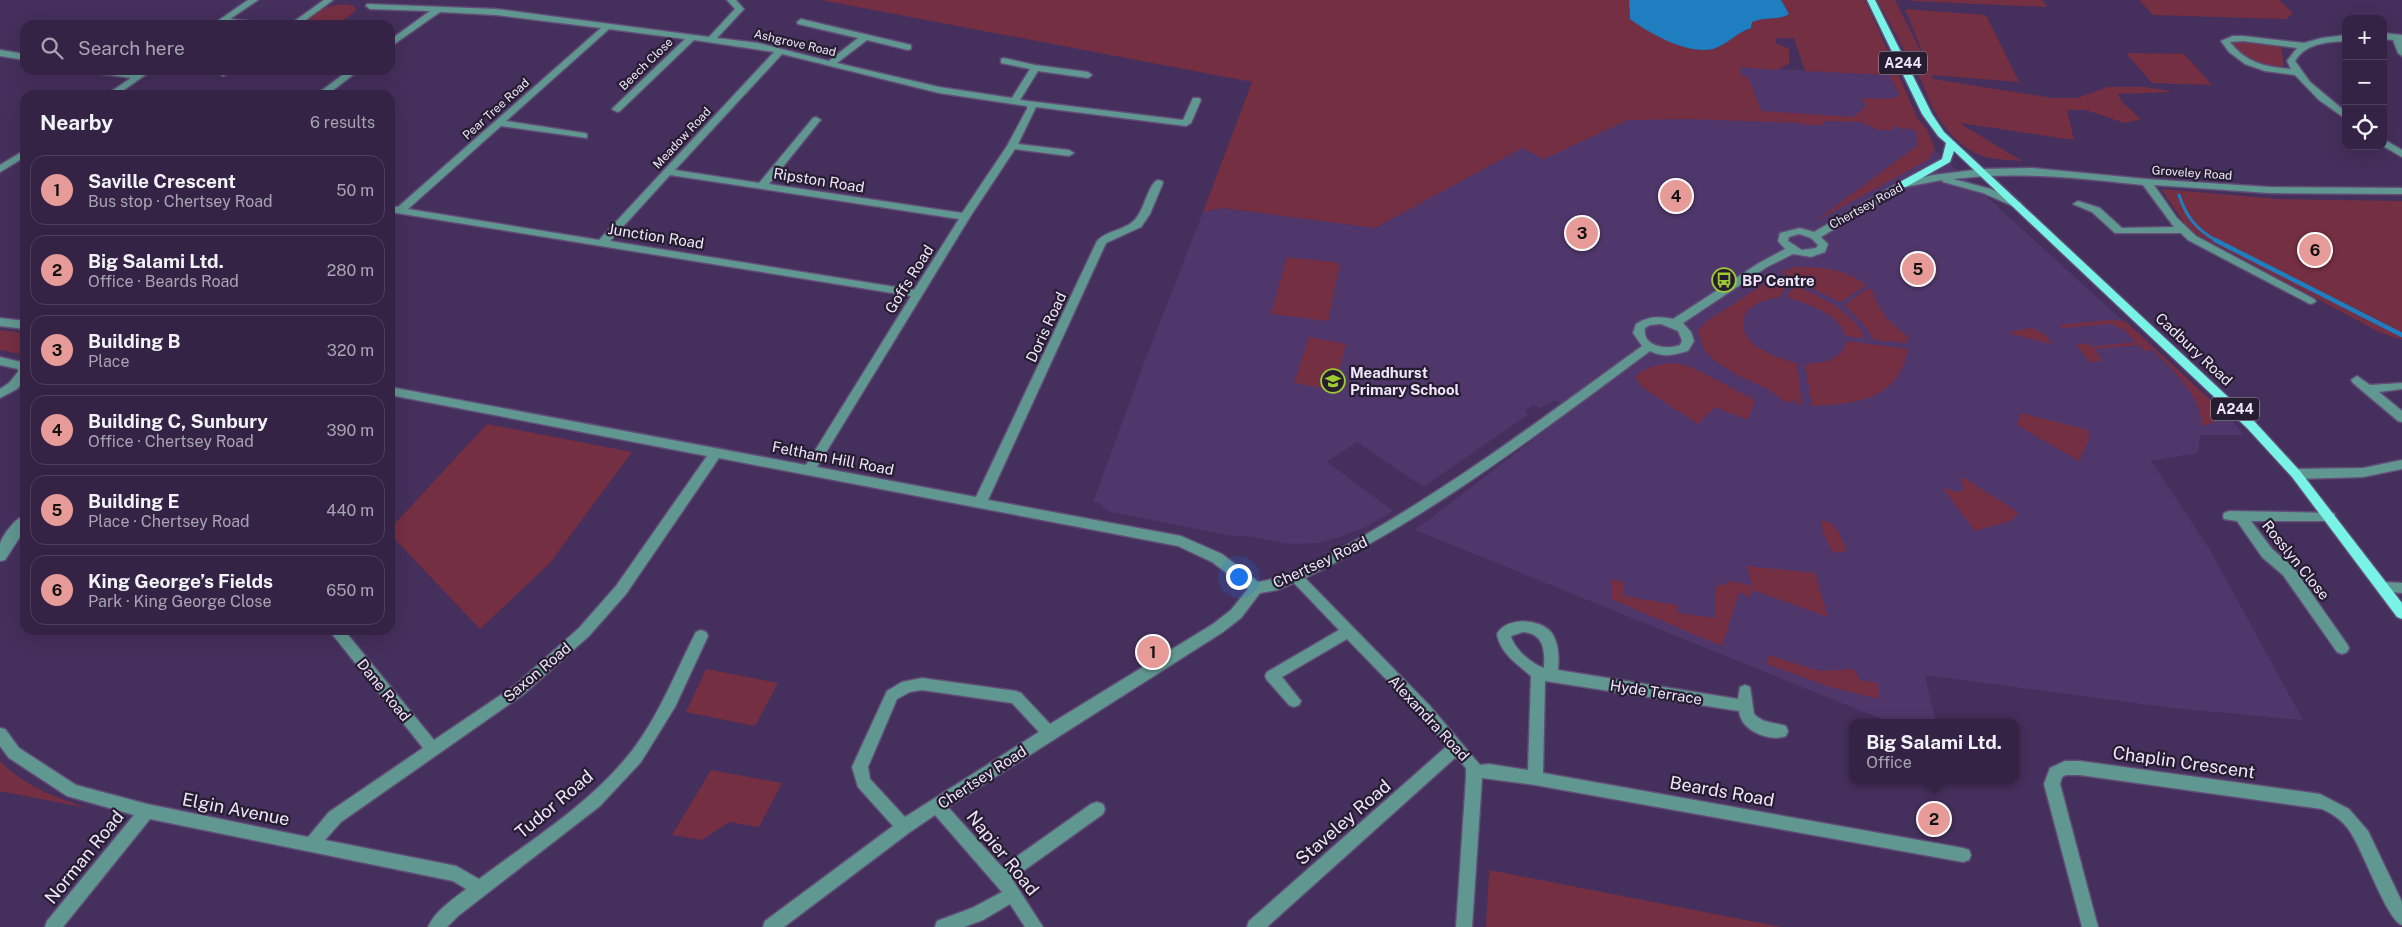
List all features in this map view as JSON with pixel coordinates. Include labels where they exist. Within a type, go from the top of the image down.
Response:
[{"type":"main road","name":"A244","points":[[1871,0],[1927,114],[1950,144],[1982,172]]},
{"type":"main road","points":[[1902,185],[1947,160],[1950,155],[1950,144]]},
{"type":"main road","name":"Cadbury Road","points":[[1982,172],[2251,425],[2296,474],[2402,613]]},
{"type":"street","points":[[224,20],[254,0]]},
{"type":"street","points":[[300,20],[329,0]]},
{"type":"street","points":[[464,10],[475,0]]},
{"type":"street","points":[[711,40],[740,9],[731,0]]},
{"type":"street","name":"Ashgrove Road","points":[[370,6],[496,12],[692,37],[780,51],[939,90],[1031,104],[1186,123],[1196,100]]},
{"type":"street","points":[[395,40],[439,9]]},
{"type":"street","points":[[801,22],[908,48]]},
{"type":"street","name":"Pear Tree Road","points":[[395,210],[608,26]]},
{"type":"street","name":"Beech Close","points":[[617,109],[692,37]]},
{"type":"street","points":[[830,64],[865,37]]},
{"type":"street","points":[[2399,38],[2402,53]]},
{"type":"street","points":[[2296,72],[2256,67],[2246,63],[2225,41],[2230,39],[2261,40],[2308,45]]},
{"type":"street","points":[[2342,39],[2308,45],[2295,51],[2291,60],[2296,72],[2318,94],[2342,113]]},
{"type":"street","name":"Meadow Road","points":[[602,243],[780,51]]},
{"type":"street","points":[[2,55],[20,57]]},
{"type":"street","points":[[1004,61],[1088,76]]},
{"type":"street","points":[[1015,101],[1036,68]]},
{"type":"street","points":[[132,75],[139,76]]},
{"type":"street","points":[[328,90],[348,75]]},
{"type":"street","points":[[118,90],[139,76]]},
{"type":"street","name":"Goffs Road","points":[[810,470],[965,217],[1012,146],[1032,109],[1031,104]]},
{"type":"street","points":[[762,186],[816,120]]},
{"type":"street","points":[[498,123],[584,136]]},
{"type":"street","points":[[2387,145],[2402,154]]},
{"type":"street","points":[[1012,146],[1069,153]]},
{"type":"street","points":[[0,169],[20,155]]},
{"type":"street","name":"Groveley Road","points":[[1982,172],[2013,170],[2049,172],[2146,182],[2269,190],[2402,191]]},
{"type":"street","name":"Ripston Road","points":[[668,172],[965,217]]},
{"type":"street","name":"Chertsey Road","points":[[1815,236],[1902,185],[1932,178],[1982,172]]},
{"type":"street","name":"A244","points":[[1932,178],[1970,185],[2017,205]]},
{"type":"street","points":[[2146,182],[2182,230],[2214,250],[2310,302]]},
{"type":"street","name":"Doris Road","points":[[980,502],[1102,241],[1109,236],[1133,227],[1142,220],[1158,183]]},
{"type":"street","points":[[2078,204],[2096,210],[2119,231],[2182,230]]},
{"type":"street","name":"Junction Road","points":[[395,210],[918,294]]},
{"type":"street","points":[[1800,231],[1815,236],[1822,244],[1819,252],[1809,254],[1792,250],[1783,241],[1786,233],[1800,231]]},
{"type":"street","points":[[1674,324],[1763,265],[1792,250]]},
{"type":"street","points":[[1655,320],[1674,324],[1688,336],[1688,341],[1684,348],[1664,352],[1648,347],[1637,334],[1639,326],[1655,320]]},
{"type":"street","points":[[0,322],[20,324]]},
{"type":"street","name":"Chertsey Road","points":[[772,927],[904,828],[1049,733],[1218,628],[1240,610],[1256,588],[1277,585],[1346,552],[1434,500],[1502,454],[1648,347]]},
{"type":"street","points":[[0,360],[20,366]]},
{"type":"street","points":[[0,394],[13,386],[20,378]]},
{"type":"street","points":[[2356,380],[2402,418]]},
{"type":"street","points":[[2367,389],[2399,386]]},
{"type":"street","name":"Feltham Hill Road","points":[[395,392],[1182,542],[1217,558],[1256,588]]},
{"type":"street","name":"Saxon Road","points":[[312,845],[335,817],[519,690],[584,632],[621,590],[716,452]]},
{"type":"street","points":[[2296,474],[2358,473],[2386,470],[2402,464]]},
{"type":"street","name":"Rosslyn Close","points":[[2329,516],[2235,516],[2267,553],[2288,571],[2342,648]]},
{"type":"street","points":[[0,556],[20,526]]},
{"type":"street","name":"Alexandra Road","points":[[1295,576],[1424,710],[1473,766],[1464,927]]},
{"type":"street","points":[[2383,587],[2402,588]]},
{"type":"street","points":[[1294,701],[1272,676],[1348,632]]},
{"type":"street","name":"Dane Road","points":[[340,635],[433,750]]},
{"type":"street","name":"Tudor Road","points":[[436,927],[452,910],[594,801],[636,757],[670,702],[701,636]]},
{"type":"street","name":"Hyde Terrace","points":[[1535,778],[1544,675],[1746,706]]},
{"type":"street","points":[[904,828],[863,782],[860,767],[892,695],[907,686],[922,684],[1016,697],[1049,733]]},
{"type":"street","points":[[1745,691],[1747,717],[1756,727],[1782,731]]},
{"type":"street","name":"Elgin Avenue","points":[[0,734],[14,753],[72,790],[147,811],[456,874],[480,889]]},
{"type":"street","name":"Staveley Road","points":[[1255,927],[1456,747]]},
{"type":"street","name":"Chaplin Crescent","points":[[2090,927],[2052,784],[2055,773],[2066,768],[2080,768],[2320,801],[2339,809],[2349,817],[2359,833],[2402,917]]},
{"type":"street","name":"Beards Road","points":[[1474,772],[1489,771],[1535,778],[1963,855]]},
{"type":"street","name":"Napier Road","points":[[937,806],[1001,878],[1035,927]]},
{"type":"street","points":[[1001,878],[1097,809]]},
{"type":"street","name":"Norman Road","points":[[53,927],[147,811]]},
{"type":"street","points":[[943,927],[977,914],[1013,894]]},
{"type":"shaded area","points":[[821,0],[1629,0],[1630,19],[1681,46],[1703,50],[1723,45],[1741,32],[1751,28],[1752,22],[1789,14],[1781,0],[1865,0],[1918,119],[1927,129],[1935,149],[1928,160],[1814,222],[1918,145],[1916,130],[1896,126],[1891,130],[1878,130],[1861,122],[1824,121],[1823,125],[1804,125],[1802,123],[1686,119],[1628,120],[1544,159],[1522,148],[1375,228],[1223,208],[1203,212],[1252,82]],"holes":[[[1777,38],[1794,38],[1805,71],[1889,75],[1900,96],[1888,99],[1863,98],[1866,107],[1853,117],[1761,111],[1748,77],[1741,76],[1740,67],[1776,70],[1789,64],[1789,49],[1775,43]]]},
{"type":"shaded area","points":[[1877,0],[1895,0],[1928,66],[1905,9],[1986,15],[2019,82],[1932,75],[1933,79],[2053,98],[2077,98],[2108,87],[2146,87],[2173,92],[2117,94],[2124,104],[2141,119],[2125,123],[2086,110],[2067,110],[2074,140],[1959,123],[2022,161],[1985,157],[1960,143],[1944,126],[1931,105],[1923,84]]},
{"type":"shaded area","points":[[2042,0],[2047,7],[1913,1]]},
{"type":"shaded area","points":[[2139,0],[2279,0],[2293,13],[2287,19],[2153,15]]},
{"type":"shaded area","points":[[343,4],[354,6],[356,11],[343,20],[306,20],[326,7]]},
{"type":"shaded area","points":[[2234,41],[2260,42],[2281,46],[2284,66],[2268,67],[2248,59],[2230,43]]},
{"type":"shaded area","points":[[2126,53],[2184,54],[2212,85],[2152,83]]},
{"type":"shaded area","points":[[1739,67],[1890,75],[1916,129],[1936,151],[2229,417],[2244,435],[2200,435],[2198,453],[2151,461],[2210,550],[2303,720],[2172,708],[1925,675],[1935,719],[1881,719],[1415,530],[1572,410],[1554,400],[1540,408],[1533,405],[1528,408],[1525,411],[1528,415],[1423,487],[1357,442],[1327,462],[1393,511],[1366,527],[1318,543],[1289,544],[1248,536],[1232,536],[1107,511],[1100,503],[1093,502],[1144,363],[1203,212],[1222,208],[1375,228],[1589,111],[1755,121]]},
{"type":"shaded area","points":[[2161,189],[2277,199],[2402,201],[2402,340],[2379,332],[2189,230]]},
{"type":"shaded area","points":[[1287,257],[1340,263],[1328,321],[1271,314]]},
{"type":"shaded area","points":[[1794,267],[1814,267],[1841,272],[1858,279],[1866,285],[1843,301],[1837,301],[1781,272]]},
{"type":"shaded area","points":[[1776,276],[1786,280],[1787,284],[1781,296],[1761,302],[1750,308],[1745,315],[1744,329],[1747,337],[1753,344],[1770,354],[1797,363],[1802,407],[1793,400],[1786,403],[1770,390],[1737,375],[1714,360],[1705,351],[1698,331],[1707,321]]},
{"type":"shaded area","points":[[1797,286],[1836,306],[1852,320],[1865,338],[1846,336],[1836,321],[1822,310],[1788,297],[1789,292]]},
{"type":"shaded area","points":[[1872,289],[1877,304],[1890,321],[1907,336],[1907,343],[1874,340],[1864,325],[1845,305],[1865,290]]},
{"type":"shaded area","points":[[2111,320],[2125,321],[2229,417],[2202,426],[2200,414],[2191,393],[2153,350],[2144,351],[2139,345],[2095,349],[2102,361],[2090,362],[2076,345],[2088,343],[2091,347],[2136,342],[2122,328],[2119,329],[2113,324],[2063,328],[2059,325]]},
{"type":"shaded area","points":[[2030,328],[2046,336],[2051,344],[2009,332]]},
{"type":"shaded area","points":[[0,331],[20,333],[20,354],[0,350]]},
{"type":"shaded area","points":[[1309,337],[1346,344],[1334,390],[1294,383]]},
{"type":"shaded area","points":[[1847,341],[1908,349],[1903,366],[1896,379],[1874,396],[1845,403],[1812,406],[1805,364],[1825,362],[1836,357]]},
{"type":"shaded area","points":[[1676,363],[1691,367],[1755,400],[1748,420],[1715,407],[1698,424],[1642,387],[1635,377],[1644,370],[1654,366]]},
{"type":"shaded area","points":[[2021,413],[2088,430],[2089,439],[2079,461],[2017,425]]},
{"type":"shaded area","points":[[487,424],[632,452],[550,563],[480,629],[395,539],[395,524]]},
{"type":"shaded area","points":[[1964,478],[2019,513],[2010,521],[1975,531],[1942,487],[1956,492],[1962,491],[1964,488],[1960,479]]},
{"type":"shaded area","points":[[1821,521],[1831,523],[1839,533],[1847,551],[1833,553],[1823,532]]},
{"type":"shaded area","points":[[1747,566],[1815,573],[1828,617],[1753,590],[1750,597],[1739,592],[1722,646],[1611,599],[1612,579],[1623,582],[1624,596],[1677,605],[1677,613],[1716,618],[1715,587],[1732,581],[1752,586]]},
{"type":"shaded area","points":[[1769,655],[1819,671],[1854,669],[1860,680],[1878,683],[1879,699],[1830,687],[1767,664]]},
{"type":"shaded area","points":[[706,669],[778,683],[755,726],[686,712]]},
{"type":"shaded area","points":[[0,761],[9,770],[40,790],[87,808],[0,791]]},
{"type":"shaded area","points":[[711,770],[782,783],[759,827],[729,822],[702,840],[672,835]]},
{"type":"shaded area","points":[[1489,870],[1781,927],[1486,927]]},
{"type":"water","points":[[1629,0],[1781,0],[1789,14],[1752,22],[1751,28],[1741,32],[1723,45],[1703,50],[1692,49],[1670,42],[1638,25],[1630,19]]},
{"type":"waterway","points":[[2179,195],[2185,210],[2193,222],[2217,241]]},
{"type":"waterway","points":[[2215,240],[2402,335]]},
{"type":"place","name":"Building C, Sunbury","points":[[1676,196]]},
{"type":"place","name":"Building B","points":[[1582,233]]},
{"type":"place","name":"King George’s Fields","points":[[2315,250]]},
{"type":"place","name":"Building E","points":[[1918,269]]},
{"type":"place","name":"BP Centre","points":[[1724,280]]},
{"type":"place","name":"Meadhurst Primary School","points":[[1333,381]]},
{"type":"place","name":"Saville Crescent","points":[[1153,652]]},
{"type":"place","name":"Big Salami Ltd.","points":[[1934,819]]}]
